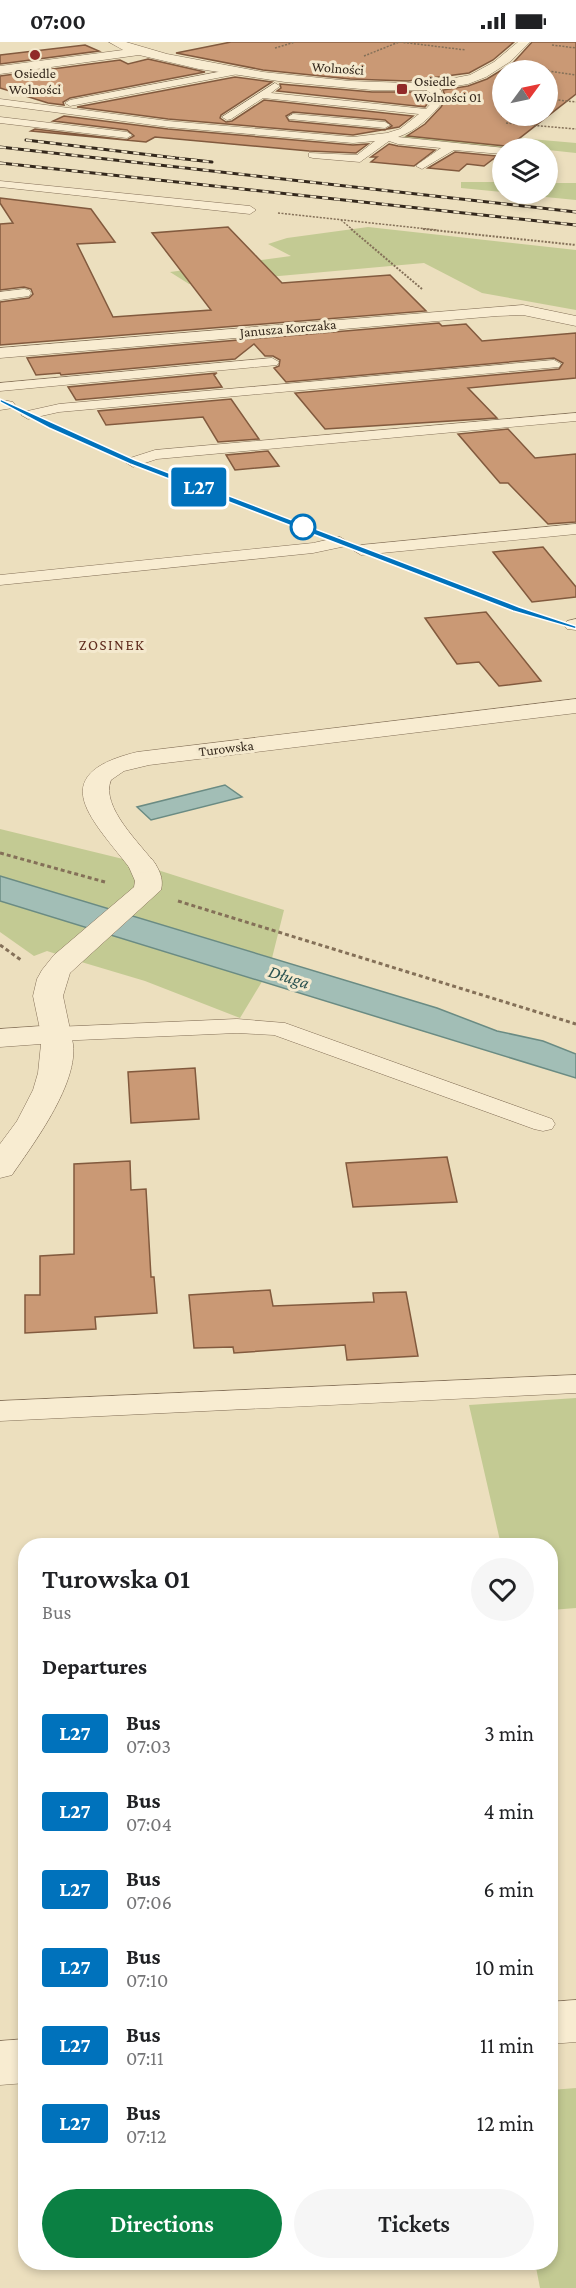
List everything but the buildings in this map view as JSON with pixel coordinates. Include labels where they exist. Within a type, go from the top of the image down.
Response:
[{"type":"street","name":"Wolności","points":[[115,42],[140,51],[234,72],[354,85],[425,86],[470,80],[484,74],[524,42]]},
{"type":"street","name":"Wolności","points":[[0,70],[140,51]]},
{"type":"street","name":"Janusza Korczaka","points":[[0,353],[523,310],[576,321]]},
{"type":"street","name":"Turowska","points":[[143,884],[96,801],[94,791],[99,777],[119,764],[161,756],[576,706]]},
{"type":"street","points":[[0,1168],[47,1099],[56,1070],[57,1034],[46,992],[54,972],[143,884]]},
{"type":"street","points":[[0,1038],[57,1034]]},
{"type":"street","points":[[558,2022],[576,2021]]},
{"type":"street","points":[[0,2063],[18,2062]]},
{"type":"lane","points":[[49,107],[234,72]]},
{"type":"lane","points":[[228,117],[286,79]]},
{"type":"lane","points":[[0,102],[168,124],[343,140],[388,136],[404,131],[429,112],[440,100],[437,92],[425,86]]},
{"type":"lane","points":[[262,95],[429,112]]},
{"type":"lane","points":[[0,109],[161,130],[155,134]]},
{"type":"lane","points":[[37,125],[71,110]]},
{"type":"lane","points":[[292,117],[389,125],[415,111]]},
{"type":"lane","points":[[0,120],[137,136]]},
{"type":"lane","points":[[388,136],[398,141],[492,150]]},
{"type":"lane","points":[[301,154],[360,159],[388,136]]},
{"type":"lane","points":[[422,166],[452,146]]},
{"type":"lane","points":[[0,184],[250,210]]},
{"type":"lane","points":[[0,296],[24,293]]},
{"type":"lane","points":[[0,387],[272,362]]},
{"type":"lane","points":[[28,415],[59,408],[554,364]]},
{"type":"lane","points":[[133,462],[155,455],[576,417]]},
{"type":"lane","points":[[361,549],[576,529]]},
{"type":"lane","points":[[0,580],[313,548],[340,542]]},
{"type":"lane","points":[[57,1034],[237,1026],[277,1028],[543,1124]]},
{"type":"lane","points":[[0,1411],[576,1384]]},
{"type":"path","points":[[400,42],[509,55]]},
{"type":"path","points":[[547,44],[576,48]]},
{"type":"path","points":[[558,72],[576,75]]},
{"type":"path","points":[[558,100],[576,102]]},
{"type":"path","points":[[250,210],[576,245]]},
{"type":"path","points":[[341,220],[452,315]]},
{"type":"path","points":[[0,853],[127,889],[143,884],[576,1024]]},
{"type":"green space","points":[[418,129],[520,138],[492,138],[492,148],[401,138]]},
{"type":"green space","points":[[558,141],[576,143],[576,153],[558,151]]},
{"type":"green space","points":[[461,182],[492,182],[492,191],[461,188]]},
{"type":"green space","points":[[558,183],[576,183],[576,200],[558,198]]},
{"type":"green space","points":[[368,227],[576,250],[576,310],[482,293],[424,263],[189,284],[170,272],[291,256],[268,244],[287,238]]},
{"type":"green space","points":[[0,829],[123,859],[284,910],[272,958],[0,876]]},
{"type":"green space","points":[[0,901],[263,980],[240,1018],[145,981],[47,951],[34,956],[0,932]]},
{"type":"green space","points":[[576,1398],[576,1608],[558,1609],[558,1538],[499,1538],[469,1405]]},
{"type":"green space","points":[[576,2088],[576,2288],[540,2288],[537,2270],[558,2270],[558,2089]]},
{"type":"water","points":[[225,785],[242,797],[151,820],[137,807]]},
{"type":"water","name":"Długa","points":[[0,876],[437,1008],[497,1031],[543,1041],[576,1054],[576,1078],[0,901]]},
{"type":"railway","points":[[26,140],[176,158]]},
{"type":"railway","points":[[0,147],[576,212]]},
{"type":"railway","points":[[167,157],[176,158]]},
{"type":"railway","points":[[176,158],[212,162]]},
{"type":"railway","points":[[0,163],[576,225]]},
{"type":"bus line","name":"L27","points":[[0,401],[52,427],[133,462],[516,609],[576,626]]},
{"type":"place","name":"Osiedle Wolności","points":[[35,55]]},
{"type":"place","name":"Osiedle Wolności 01","points":[[402,89]]},
{"type":"district","name":"ZOSINEK","points":[[112,645]]}]
